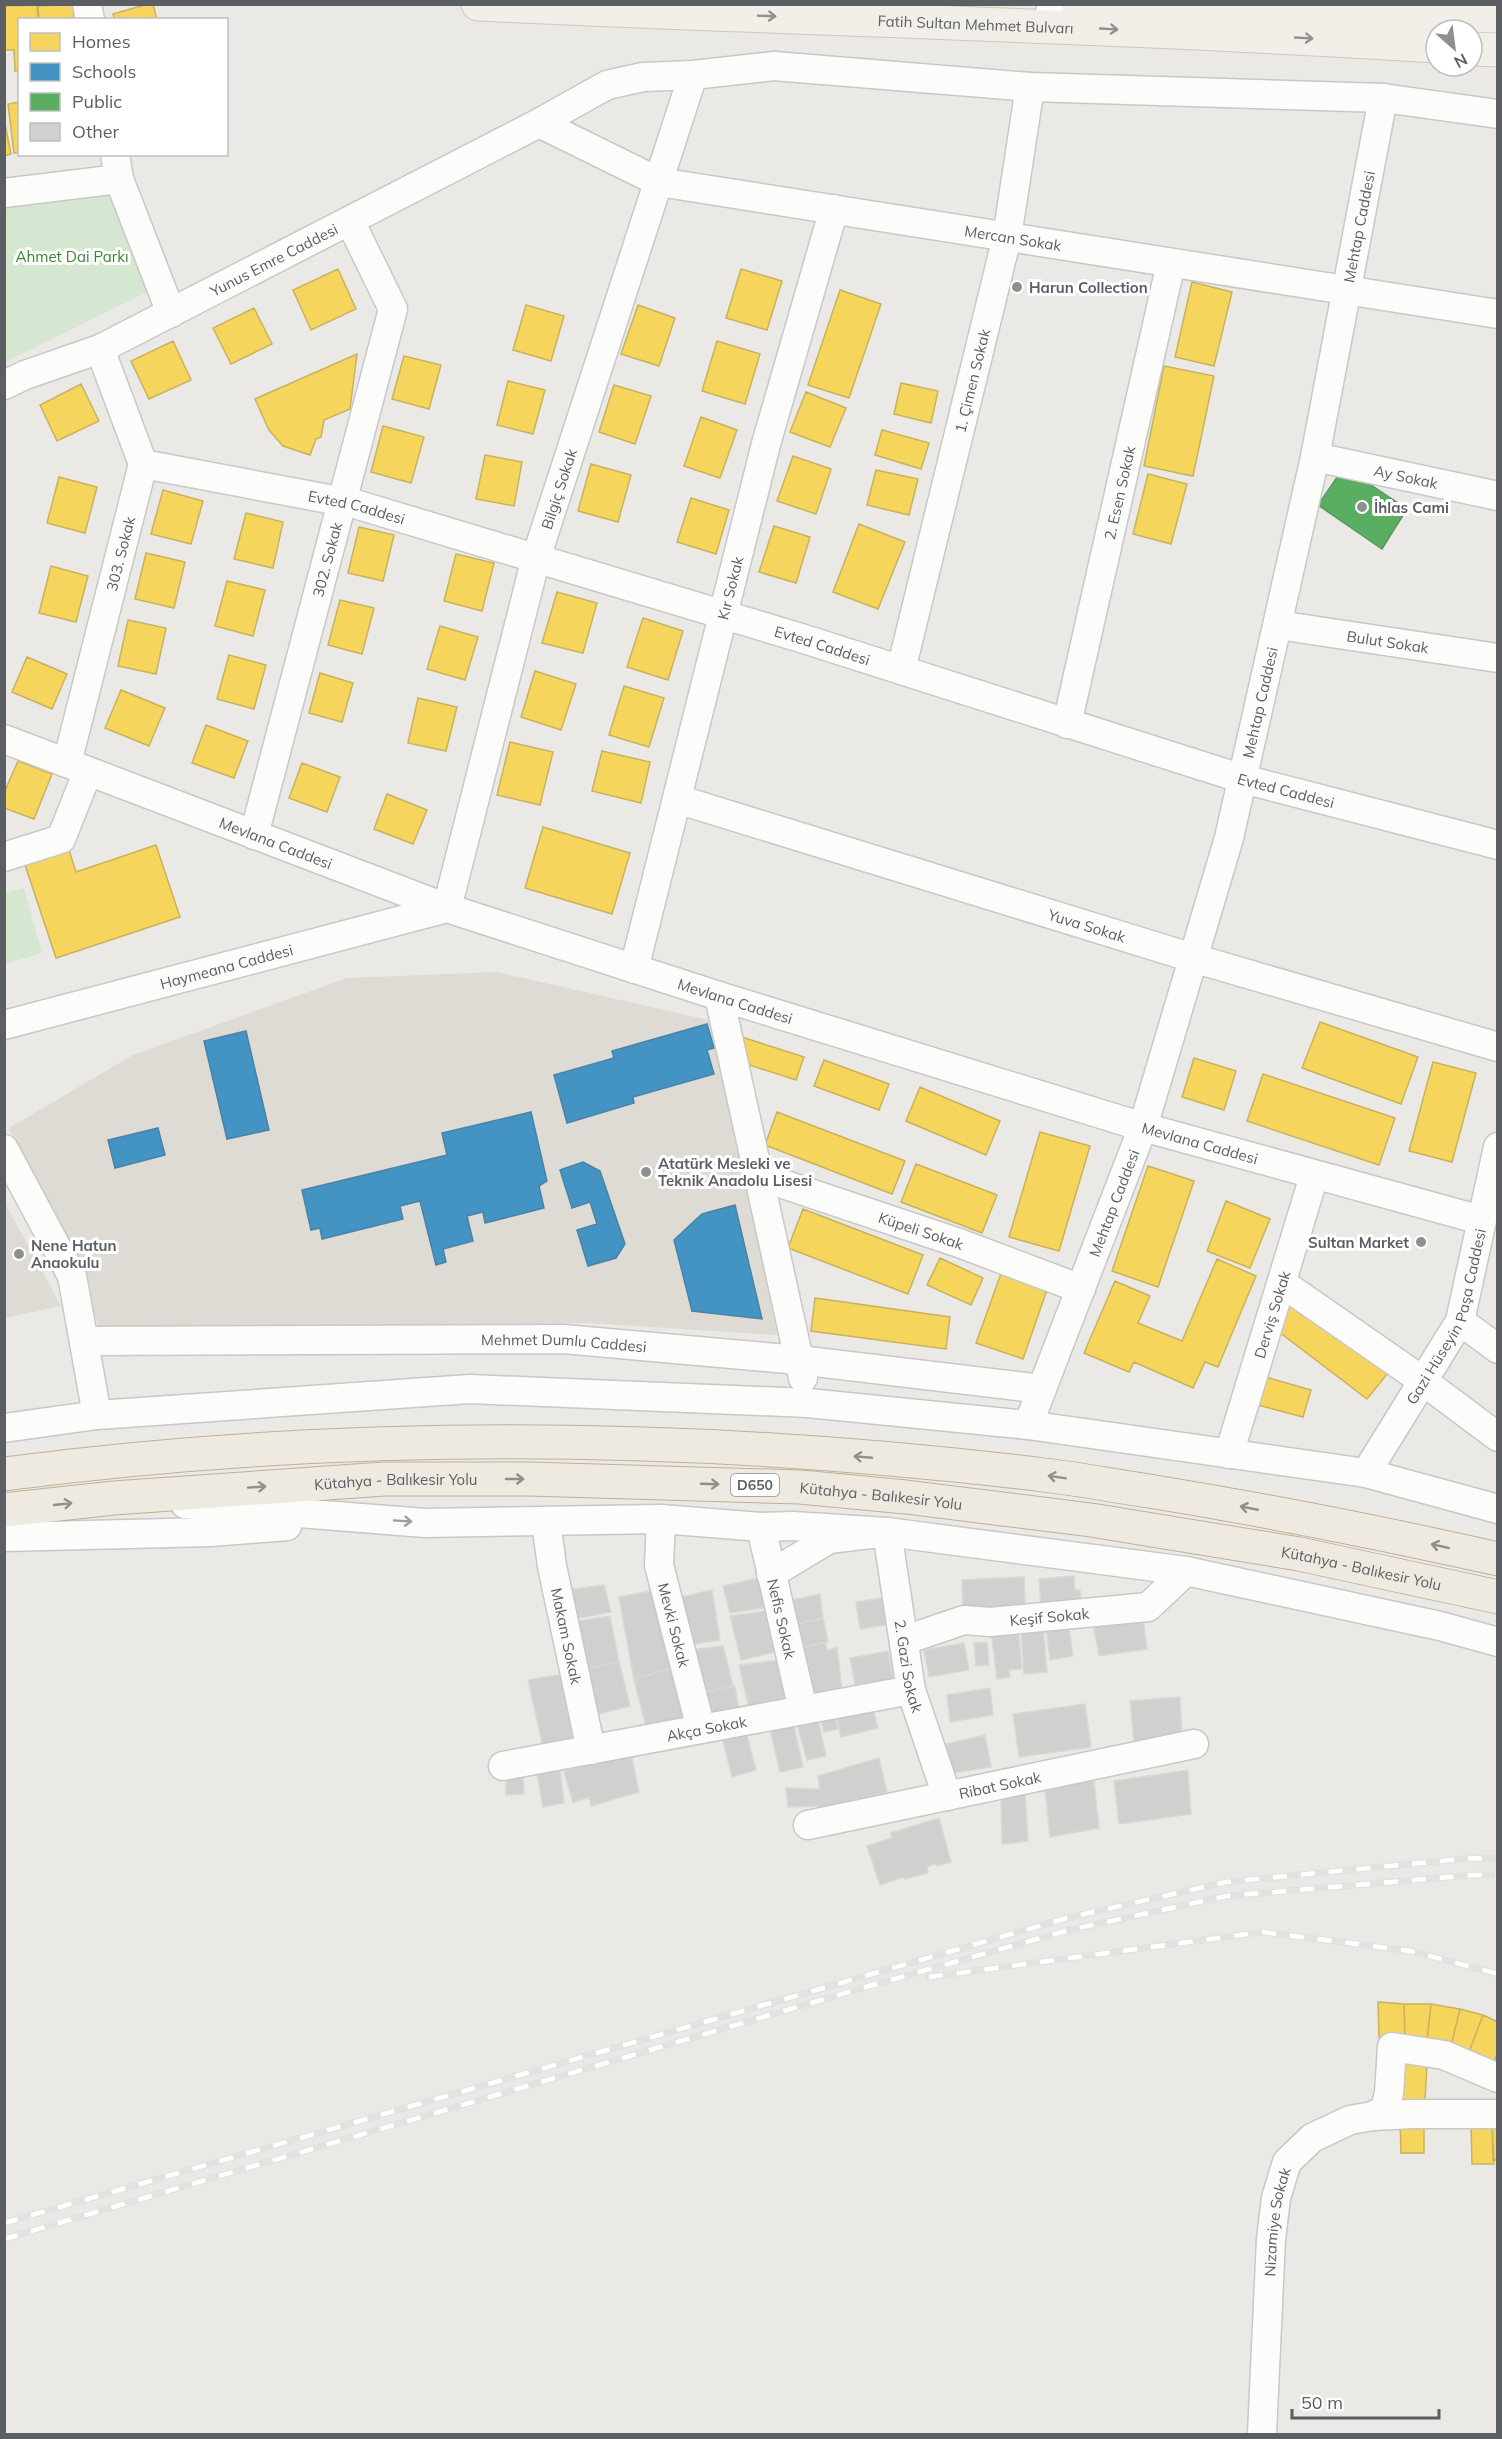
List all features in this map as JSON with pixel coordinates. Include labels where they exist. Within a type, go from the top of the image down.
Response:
[{"type":"highway","points":[[4,1474],[115,1460],[317,1446],[446,1441],[603,1443],[796,1451],[1046,1475],[1244,1507],[1385,1533],[1497,1559]]},
{"type":"highway","name":"Kütahya - Balıkesir Yolu","points":[[4,1510],[114,1498],[384,1479],[688,1483],[800,1487],[906,1497],[1091,1520],[1299,1554],[1420,1578],[1497,1597]]},
{"type":"main road","name":"Fatih Sultan Mehmet Bulvarı","points":[[478,4],[1497,16]]},
{"type":"main road","name":"Fatih Sultan Mehmet Bulvarı","points":[[1049,10],[1297,38],[1424,45]]},
{"type":"street","name":"Yunus Emre Caddesi","points":[[4,385],[25,375],[100,349],[539,123],[607,85],[642,77],[693,75],[774,66],[1030,87],[1383,98],[1497,114]]},
{"type":"street","name":"Bilgiç Sokak","points":[[447,908],[536,558],[693,75]]},
{"type":"street","name":"1. Çimen Sokak","points":[[901,670],[1007,237],[1030,87]]},
{"type":"street","name":"Mehtap Caddesi","points":[[1028,1425],[1143,1127],[1229,838],[1315,457],[1383,98]]},
{"type":"street","name":"Mercan Sokak","points":[[539,123],[658,182],[1497,314]]},
{"type":"street","points":[[4,193],[117,166],[171,313]]},
{"type":"street","name":"Kır Sokak","points":[[634,969],[766,444],[834,209]]},
{"type":"street","name":"302. Sokak","points":[[254,834],[393,309],[350,221]]},
{"type":"street","name":"2. Esen Sokak","points":[[1067,724],[1171,263]]},
{"type":"street","points":[[100,349],[143,464]]},
{"type":"street","name":"Ay Sokak","points":[[1315,457],[1497,496]]},
{"type":"street","name":"Evted Caddesi","points":[[143,464],[341,501],[723,615],[1243,779],[1497,845]]},
{"type":"street","name":"303. Sokak","points":[[4,857],[61,839],[143,464]]},
{"type":"street","name":"Bulut Sokak","points":[[1278,625],[1497,658]]},
{"type":"street","name":"Mevlana Caddesi","points":[[4,739],[447,908],[719,996],[1143,1127],[1314,1176],[1488,1207]]},
{"type":"street","name":"Yuva Sokak","points":[[677,799],[1193,958],[1497,1047]]},
{"type":"street","name":"Haymeana Caddesi","points":[[4,1025],[447,908]]},
{"type":"street","points":[[719,996],[808,1403]]},
{"type":"street","name":"Gazi Hüseyin Paşa Caddesi","points":[[1366,1473],[1460,1321],[1484,1263],[1488,1207],[1497,1147]]},
{"type":"street","points":[[4,1149],[72,1276],[97,1415]]},
{"type":"street","name":"Küpeli Sokak","points":[[759,1176],[959,1243],[1081,1289]]},
{"type":"street","name":"Derviş Sokak","points":[[1229,1454],[1314,1176]]},
{"type":"street","points":[[1282,1283],[1423,1381],[1497,1437]]},
{"type":"street","points":[[1460,1321],[1497,1349]]},
{"type":"street","name":"Mehmet Dumlu Caddesi","points":[[84,1341],[563,1340],[799,1360],[1042,1389]]},
{"type":"street","points":[[4,1428],[97,1415],[470,1389],[808,1403],[1028,1425],[1366,1473],[1497,1509]]},
{"type":"street","points":[[477,1479],[479,1521]]},
{"type":"street","points":[[114,1498],[425,1523],[661,1519],[761,1527],[793,1526],[887,1532],[1186,1571],[1440,1626],[1497,1642]]},
{"type":"street","points":[[4,1538],[211,1532],[370,1519]]},
{"type":"street","name":"Mevki Sokak","points":[[661,1519],[659,1565],[701,1729]]},
{"type":"street","name":"Makam Sokak","points":[[546,1522],[552,1566],[591,1750]]},
{"type":"street","name":"Nefis Sokak","points":[[761,1527],[803,1710]]},
{"type":"street","points":[[771,1574],[829,1539],[887,1532]]},
{"type":"street","name":"2. Gazi Sokak","points":[[887,1532],[911,1690],[947,1796]]},
{"type":"street","name":"Keşif Sokak","points":[[905,1640],[964,1620],[990,1622],[1148,1606],[1186,1571]]},
{"type":"street","name":"Akça Sokak","points":[[504,1766],[911,1690]]},
{"type":"street","name":"Ribat Sokak","points":[[808,1825],[1194,1744]]},
{"type":"street","points":[[1373,2116],[1385,2109],[1389,2093],[1392,2047],[1444,2055],[1497,2078]]},
{"type":"street","name":"Nizamiye Sokak","points":[[1262,2434],[1271,2239],[1276,2198],[1287,2162],[1312,2138],[1350,2120],[1373,2116],[1497,2114]]},
{"type":"shaded area","points":[[497,972],[713,1021],[777,1335],[588,1323],[100,1330],[81,1273],[9,1128],[133,1055],[347,978]]},
{"type":"shaded area","name":"Nene Hatun Anaokulu","points":[[5,1203],[61,1306],[5,1318]]},
{"type":"green space","name":"Ahmet Dai Parkı","points":[[116,186],[153,289],[5,362],[5,197]]},
{"type":"green space","points":[[24,888],[42,953],[5,964],[5,893]]},
{"type":"building: Homes","points":[[73,4],[74,18],[39,18],[38,6]]},
{"type":"building: Homes","points":[[153,4],[156,18],[114,18],[113,14]]},
{"type":"building: Homes","points":[[37,5],[38,18],[18,18],[18,70],[15,71],[14,50],[4,50],[4,6]]},
{"type":"building: Homes","points":[[18,102],[18,152],[14,153],[8,104]]},
{"type":"building: Homes","points":[[4,119],[11,154],[4,156]]},
{"type":"building: Homes","points":[[338,269],[356,309],[311,330],[293,290]]},
{"type":"building: Homes","points":[[741,269],[782,281],[767,330],[726,318]]},
{"type":"building: Homes","points":[[1192,282],[1232,292],[1214,366],[1175,357]]},
{"type":"building: Homes","points":[[840,290],[881,304],[849,398],[808,385]]},
{"type":"building: Homes","points":[[526,305],[564,316],[551,361],[513,350]]},
{"type":"building: Homes","points":[[638,305],[675,318],[659,366],[621,354]]},
{"type":"building: Homes","points":[[254,308],[272,344],[231,364],[213,328]]},
{"type":"building: Homes","points":[[173,341],[191,380],[149,399],[131,361]]},
{"type":"building: Homes","points":[[717,341],[760,354],[745,404],[702,391]]},
{"type":"building: Homes","points":[[357,354],[350,409],[324,420],[321,437],[316,439],[310,455],[283,446],[269,430],[255,399]]},
{"type":"building: Homes","points":[[404,356],[441,365],[429,409],[392,399]]},
{"type":"building: Homes","points":[[1164,366],[1214,376],[1193,476],[1144,466]]},
{"type":"building: Homes","points":[[508,381],[545,390],[533,434],[497,425]]},
{"type":"building: Homes","points":[[901,383],[938,391],[931,423],[894,414]]},
{"type":"building: Homes","points":[[81,384],[99,421],[57,441],[40,405]]},
{"type":"building: Homes","points":[[614,385],[651,396],[635,444],[599,432]]},
{"type":"building: Homes","points":[[806,392],[846,408],[830,447],[790,432]]},
{"type":"building: Homes","points":[[701,417],[737,430],[720,478],[684,466]]},
{"type":"building: Homes","points":[[383,426],[424,437],[411,483],[371,472]]},
{"type":"building: Homes","points":[[882,430],[929,443],[921,469],[875,455]]},
{"type":"building: Homes","points":[[485,455],[522,462],[514,506],[476,499]]},
{"type":"building: Homes","points":[[793,456],[831,469],[816,514],[777,501]]},
{"type":"building: Homes","points":[[591,464],[631,475],[618,522],[578,511]]},
{"type":"building: Homes","points":[[876,470],[918,479],[909,515],[867,505]]},
{"type":"building: Homes","points":[[1148,474],[1187,484],[1171,544],[1133,534]]},
{"type":"building: Homes","points":[[59,477],[97,487],[85,533],[47,523]]},
{"type":"building: Homes","points":[[163,490],[203,501],[191,544],[151,534]]},
{"type":"building: Homes","points":[[691,498],[729,510],[716,554],[677,542]]},
{"type":"building: Homes","points":[[246,513],[283,522],[273,568],[234,559]]},
{"type":"building: Homes","points":[[859,524],[905,542],[878,609],[833,592]]},
{"type":"building: Homes","points":[[774,526],[810,537],[796,583],[759,572]]},
{"type":"building: Homes","points":[[359,527],[394,535],[383,581],[348,573]]},
{"type":"building: Homes","points":[[146,553],[185,562],[174,608],[135,599]]},
{"type":"building: Homes","points":[[456,554],[494,563],[482,611],[444,601]]},
{"type":"building: Homes","points":[[51,566],[88,576],[76,622],[39,613]]},
{"type":"building: Homes","points":[[227,581],[265,590],[253,636],[215,626]]},
{"type":"building: Homes","points":[[557,592],[597,603],[583,653],[542,643]]},
{"type":"building: Homes","points":[[340,600],[374,608],[362,654],[328,645]]},
{"type":"building: Homes","points":[[643,618],[683,631],[668,680],[627,667]]},
{"type":"building: Homes","points":[[128,620],[166,628],[156,674],[118,666]]},
{"type":"building: Homes","points":[[440,626],[478,637],[465,680],[427,669]]},
{"type":"building: Homes","points":[[229,655],[266,665],[254,709],[217,699]]},
{"type":"building: Homes","points":[[27,657],[67,674],[52,709],[12,692]]},
{"type":"building: Homes","points":[[535,671],[576,684],[561,730],[521,717]]},
{"type":"building: Homes","points":[[320,673],[353,683],[342,722],[309,713]]},
{"type":"building: Homes","points":[[624,686],[664,698],[649,747],[609,735]]},
{"type":"building: Homes","points":[[121,690],[165,708],[149,746],[105,728]]},
{"type":"building: Homes","points":[[418,698],[457,707],[446,751],[408,743]]},
{"type":"building: Homes","points":[[206,725],[248,741],[234,778],[192,763]]},
{"type":"building: Homes","points":[[510,742],[553,752],[540,805],[497,795]]},
{"type":"building: Homes","points":[[602,751],[650,762],[641,803],[592,791]]},
{"type":"building: Homes","points":[[18,761],[52,774],[34,819],[4,808],[4,793]]},
{"type":"building: Homes","points":[[302,763],[340,777],[327,812],[289,798]]},
{"type":"building: Homes","points":[[387,794],[427,810],[413,844],[374,829]]},
{"type":"building: Homes","points":[[543,827],[630,853],[612,914],[525,888]]},
{"type":"building: Homes","points":[[156,845],[180,917],[56,958],[24,862],[68,847],[76,872]]},
{"type":"building: Homes","points":[[1320,1022],[1418,1057],[1401,1104],[1302,1068]]},
{"type":"building: Homes","points":[[742,1037],[804,1057],[796,1080],[734,1060]]},
{"type":"building: Homes","points":[[1194,1058],[1236,1071],[1224,1110],[1182,1097]]},
{"type":"building: Homes","points":[[824,1060],[889,1084],[879,1110],[814,1086]]},
{"type":"building: Homes","points":[[1433,1062],[1476,1073],[1452,1162],[1409,1151]]},
{"type":"building: Homes","points":[[1263,1074],[1395,1118],[1379,1165],[1247,1121]]},
{"type":"building: Homes","points":[[920,1087],[1000,1121],[986,1155],[906,1121]]},
{"type":"building: Homes","points":[[777,1112],[905,1161],[892,1194],[765,1145]]},
{"type":"building: Homes","points":[[1040,1132],[1090,1146],[1059,1251],[1009,1237]]},
{"type":"building: Homes","points":[[916,1164],[997,1195],[982,1233],[901,1202]]},
{"type":"building: Homes","points":[[1148,1166],[1194,1181],[1158,1287],[1112,1271]]},
{"type":"building: Homes","points":[[1226,1201],[1270,1219],[1250,1268],[1207,1251]]},
{"type":"building: Homes","points":[[803,1209],[923,1255],[908,1294],[788,1248]]},
{"type":"building: Homes","points":[[940,1258],[983,1278],[971,1305],[927,1285]]},
{"type":"building: Homes","points":[[1217,1259],[1256,1276],[1218,1367],[1205,1362],[1193,1388],[1134,1362],[1129,1372],[1084,1353],[1115,1281],[1150,1296],[1138,1323],[1182,1341]]},
{"type":"building: Homes","points":[[1003,1268],[1049,1284],[1023,1359],[976,1343]]},
{"type":"building: Homes","points":[[815,1298],[950,1317],[946,1349],[811,1331]]},
{"type":"building: Homes","points":[[1294,1301],[1388,1373],[1367,1399],[1274,1328]]},
{"type":"building: Homes","points":[[1262,1376],[1311,1390],[1303,1417],[1254,1404]]},
{"type":"building: Homes","points":[[1378,2002],[1404,2004],[1405,2038],[1379,2037]]},
{"type":"building: Homes","points":[[1404,2004],[1431,2004],[1427,2040],[1405,2038]]},
{"type":"building: Homes","points":[[1431,2004],[1460,2009],[1451,2046],[1427,2040]]},
{"type":"building: Homes","points":[[1460,2009],[1483,2015],[1469,2052],[1451,2046]]},
{"type":"building: Homes","points":[[1483,2015],[1498,2022],[1498,2053],[1493,2063],[1469,2052]]},
{"type":"building: Homes","points":[[1403,2060],[1427,2063],[1425,2101],[1401,2100]]},
{"type":"building: Homes","points":[[1400,2120],[1424,2121],[1424,2153],[1401,2153]]},
{"type":"building: Homes","points":[[1471,2122],[1492,2123],[1494,2164],[1472,2164]]},
{"type":"building: Homes","points":[[1492,2123],[1498,2124],[1498,2160],[1493,2160]]},
{"type":"building: Schools","points":[[707,1024],[714,1048],[707,1050],[714,1074],[633,1097],[634,1103],[567,1123],[554,1075],[614,1058],[612,1051]]},
{"type":"building: Schools","points":[[246,1031],[269,1130],[227,1139],[204,1041]]},
{"type":"building: Schools","points":[[531,1112],[547,1181],[539,1186],[544,1208],[485,1223],[483,1212],[467,1216],[473,1241],[443,1249],[446,1262],[436,1265],[420,1201],[400,1206],[403,1219],[322,1239],[320,1228],[311,1230],[302,1190],[447,1155],[442,1133]]},
{"type":"building: Schools","points":[[158,1128],[165,1155],[115,1168],[108,1140]]},
{"type":"building: Schools","points":[[583,1162],[600,1171],[625,1244],[616,1258],[588,1266],[577,1230],[597,1224],[590,1202],[572,1208],[560,1170]]},
{"type":"building: Schools","points":[[735,1205],[762,1319],[692,1311],[674,1240],[702,1214]]},
{"type":"building: Public","name":"İhlas Cami","points":[[1344,467],[1407,509],[1382,549],[1318,505]]},
{"type":"building: Other","points":[[1074,1576],[1075,1590],[1080,1590],[1081,1603],[1041,1606],[1039,1579]]},
{"type":"building: Other","points":[[1024,1577],[1025,1607],[963,1610],[962,1580]]},
{"type":"building: Other","points":[[759,1578],[768,1607],[730,1613],[723,1586]]},
{"type":"building: Other","points":[[604,1585],[611,1612],[574,1619],[567,1590]]},
{"type":"building: Other","points":[[655,1590],[673,1667],[634,1680],[619,1597]]},
{"type":"building: Other","points":[[712,1590],[720,1640],[687,1645],[677,1598]]},
{"type":"building: Other","points":[[820,1594],[823,1618],[793,1625],[787,1601]]},
{"type":"building: Other","points":[[883,1598],[887,1625],[860,1629],[856,1602]]},
{"type":"building: Other","points":[[768,1611],[775,1652],[741,1660],[730,1616]]},
{"type":"building: Other","points":[[610,1616],[619,1662],[585,1669],[573,1622]]},
{"type":"building: Other","points":[[1143,1617],[1147,1649],[1099,1656],[1093,1624]]},
{"type":"building: Other","points":[[823,1618],[828,1642],[797,1649],[793,1625]]},
{"type":"building: Other","points":[[1043,1627],[1047,1672],[1024,1674],[1021,1628]]},
{"type":"building: Other","points":[[1069,1628],[1073,1656],[1050,1660],[1046,1629]]},
{"type":"building: Other","points":[[1018,1629],[1022,1669],[1009,1670],[1010,1677],[997,1679],[991,1631]]},
{"type":"building: Other","points":[[825,1642],[827,1650],[837,1648],[842,1689],[805,1696],[797,1649]]},
{"type":"building: Other","points":[[987,1642],[989,1665],[976,1666],[974,1643]]},
{"type":"building: Other","points":[[964,1643],[969,1670],[929,1677],[924,1650]]},
{"type":"building: Other","points":[[723,1646],[733,1686],[700,1693],[690,1650]]},
{"type":"building: Other","points":[[888,1651],[893,1679],[855,1685],[850,1658]]},
{"type":"building: Other","points":[[780,1660],[787,1698],[749,1708],[739,1665]]},
{"type":"building: Other","points":[[619,1662],[630,1706],[595,1715],[585,1669]]},
{"type":"building: Other","points":[[673,1667],[684,1720],[647,1730],[634,1680]]},
{"type":"building: Other","points":[[568,1673],[582,1744],[544,1752],[528,1680]]},
{"type":"building: Other","points":[[735,1686],[739,1710],[703,1717],[700,1693]]},
{"type":"building: Other","points":[[990,1688],[993,1715],[950,1722],[947,1695]]},
{"type":"building: Other","points":[[1180,1697],[1182,1735],[1134,1741],[1130,1701]]},
{"type":"building: Other","points":[[871,1703],[878,1728],[841,1737],[836,1711]]},
{"type":"building: Other","points":[[1085,1704],[1091,1747],[1019,1757],[1013,1714]]},
{"type":"building: Other","points":[[834,1711],[838,1729],[824,1732],[820,1714]]},
{"type":"building: Other","points":[[817,1716],[826,1756],[807,1760],[796,1721]]},
{"type":"building: Other","points":[[793,1722],[803,1767],[780,1772],[769,1725]]},
{"type":"building: Other","points":[[746,1731],[756,1770],[732,1777],[722,1737]]},
{"type":"building: Other","points":[[985,1735],[991,1767],[953,1773],[946,1744]]},
{"type":"building: Other","points":[[631,1754],[639,1792],[591,1806],[589,1797],[573,1803],[564,1771]]},
{"type":"building: Other","points":[[879,1758],[887,1792],[821,1809],[818,1806],[788,1807],[786,1788],[820,1789],[818,1776]]},
{"type":"building: Other","points":[[560,1770],[564,1803],[543,1807],[537,1773]]},
{"type":"building: Other","points":[[1188,1770],[1191,1814],[1119,1824],[1114,1781]]},
{"type":"building: Other","points":[[523,1775],[524,1794],[506,1795],[506,1776]]},
{"type":"building: Other","points":[[1094,1781],[1099,1828],[1050,1837],[1045,1788]]},
{"type":"building: Other","points":[[1025,1793],[1028,1841],[1002,1844],[1001,1796]]},
{"type":"building: Other","points":[[939,1818],[951,1862],[937,1866],[936,1863],[927,1867],[928,1873],[905,1879],[904,1877],[880,1885],[867,1846],[892,1838],[891,1833]]},
{"type":"railway","points":[[4,2223],[1067,1918],[1226,1882],[1472,1858],[1498,1859]]},
{"type":"railway","points":[[4,2239],[876,1984],[1069,1930],[1227,1896],[1473,1875],[1498,1875]]},
{"type":"railway","points":[[929,1977],[1263,1932],[1411,1951],[1498,1974]]},
{"type":"place","name":"Harun Collection","points":[[1017,287]]},
{"type":"place","name":"İhlas Cami","points":[[1362,507]]},
{"type":"place","name":"Atatürk Mesleki ve Teknik Anadolu Lisesi","points":[[646,1172]]},
{"type":"place","name":"Sultan Market","points":[[1421,1242]]},
{"type":"place","name":"Nene Hatun Anaokulu","points":[[19,1254]]}]
